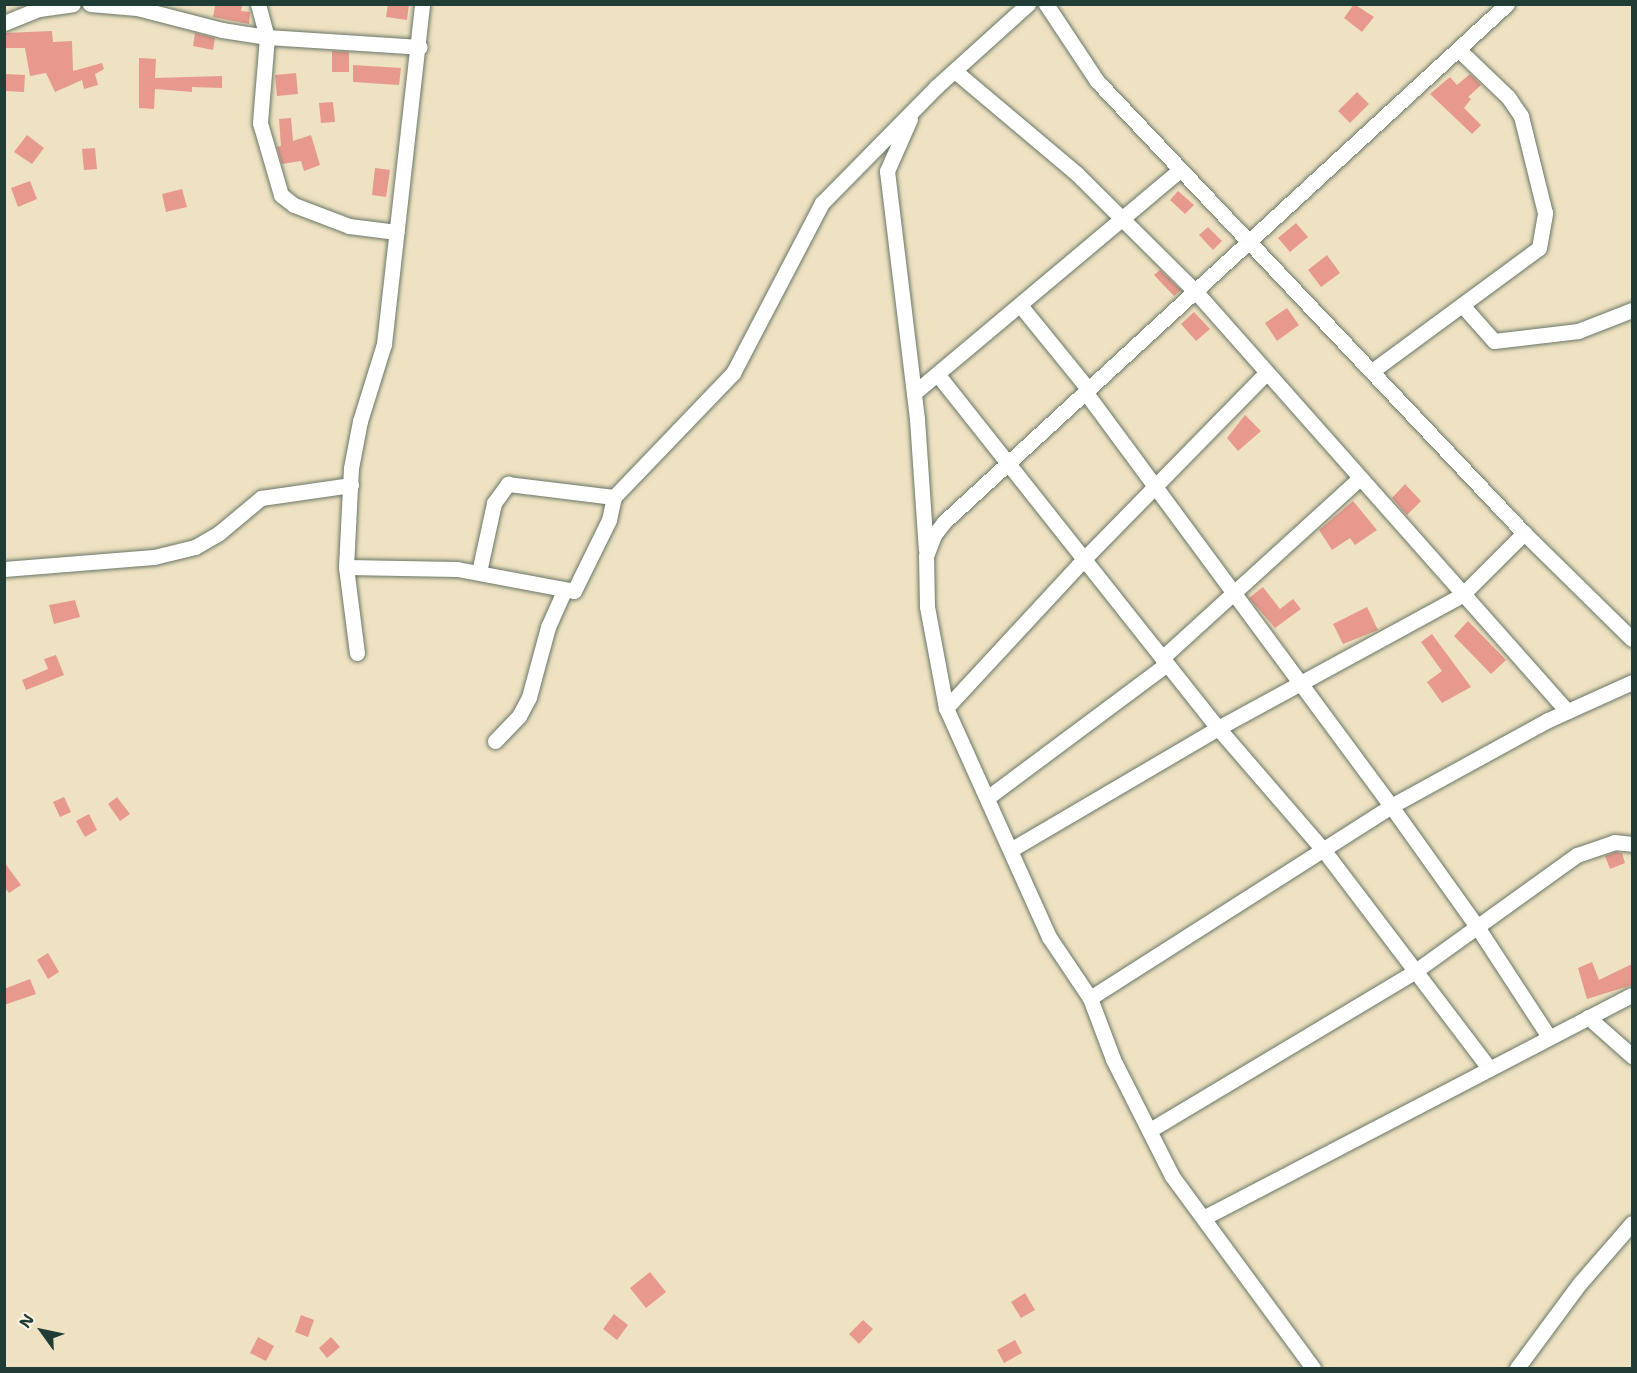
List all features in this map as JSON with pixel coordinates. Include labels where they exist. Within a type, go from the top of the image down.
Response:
[{"type":"street","points":[[4,23],[39,9],[73,4]]},
{"type":"street","points":[[90,4],[137,8],[222,30],[267,37],[420,47]]},
{"type":"street","points":[[258,4],[267,37],[260,123],[263,142],[281,195],[294,205],[350,226],[398,232]]},
{"type":"street","points":[[357,653],[346,567],[351,485],[360,422],[384,344],[420,47],[422,4]]},
{"type":"street","points":[[346,567],[429,567],[479,572],[542,583],[564,591],[574,591],[609,520],[614,497],[733,373],[822,203],[1028,4]]},
{"type":"street","points":[[1046,4],[1097,81],[1524,533],[1632,639]]},
{"type":"street","points":[[926,556],[934,535],[944,522],[1196,292],[1248,239],[1507,4]]},
{"type":"street","points":[[1372,371],[1536,252],[1545,213],[1521,116],[1508,97],[1458,49]]},
{"type":"street","points":[[956,72],[1124,217],[1196,292],[1265,374],[1567,711]]},
{"type":"street","points":[[912,114],[887,171],[914,393],[926,556],[927,606],[946,708],[1012,849],[1049,937],[1090,998],[1113,1059],[1172,1176],[1205,1216],[1229,1256],[1313,1368]]},
{"type":"street","points":[[914,393],[1180,170]]},
{"type":"street","points":[[1462,305],[1494,341],[1578,331],[1632,310]]},
{"type":"street","points":[[1020,306],[1159,487],[1299,685],[1391,806],[1476,925],[1549,1037]]},
{"type":"street","points":[[946,708],[1084,559],[1159,487],[1265,374]]},
{"type":"street","points":[[938,375],[1218,728],[1324,852],[1489,1068]]},
{"type":"street","points":[[987,798],[1165,661],[1359,479]]},
{"type":"street","points":[[479,572],[494,502],[508,484],[614,497]]},
{"type":"street","points":[[4,569],[154,557],[202,542],[261,498],[351,485]]},
{"type":"street","points":[[1012,849],[1218,728],[1462,594],[1524,533]]},
{"type":"street","points":[[495,741],[519,716],[529,697],[548,627],[564,591]]},
{"type":"street","points":[[1090,998],[1324,852],[1391,806],[1567,711],[1632,682]]},
{"type":"street","points":[[1150,1130],[1414,972],[1476,925],[1577,855],[1614,842],[1632,844]]},
{"type":"street","points":[[1205,1216],[1632,995]]},
{"type":"street","points":[[1588,1017],[1632,1056]]},
{"type":"street","points":[[1517,1368],[1580,1283],[1632,1223]]},
{"type":"building","points":[[223,4],[242,6],[241,11],[250,12],[249,24],[213,17],[215,6]]},
{"type":"building","points":[[388,4],[409,4],[407,20],[386,17]]},
{"type":"building","points":[[1354,4],[1374,17],[1362,32],[1344,18]]},
{"type":"building","points":[[52,31],[53,42],[72,41],[73,71],[102,63],[104,69],[95,74],[98,85],[84,89],[82,80],[55,92],[46,73],[30,76],[25,48],[4,48],[4,33]]},
{"type":"building","points":[[195,33],[215,38],[213,50],[193,46]]},
{"type":"building","points":[[332,51],[349,52],[349,72],[332,72]]},
{"type":"building","points":[[139,58],[156,59],[155,78],[222,76],[222,88],[192,87],[192,92],[155,89],[154,109],[139,108]]},
{"type":"building","points":[[353,65],[401,68],[399,85],[353,82]]},
{"type":"building","points":[[296,73],[298,94],[277,96],[275,75]]},
{"type":"building","points":[[5,74],[25,75],[24,92],[5,91]]},
{"type":"building","points":[[1470,74],[1481,85],[1468,97],[1471,99],[1464,108],[1481,125],[1472,134],[1430,94],[1450,77],[1457,85]]},
{"type":"building","points":[[1357,92],[1369,104],[1350,123],[1338,111]]},
{"type":"building","points":[[333,102],[335,122],[321,123],[319,103]]},
{"type":"building","points":[[291,118],[293,141],[311,135],[320,165],[304,171],[301,161],[282,164],[277,147],[281,146],[279,119]]},
{"type":"building","points":[[27,135],[44,148],[32,164],[14,152]]},
{"type":"building","points":[[95,148],[97,169],[84,170],[82,149]]},
{"type":"building","points":[[375,168],[390,170],[386,197],[372,195]]},
{"type":"building","points":[[30,181],[37,199],[18,207],[11,188]]},
{"type":"building","points":[[182,189],[187,207],[166,212],[162,194]]},
{"type":"building","points":[[1178,191],[1194,205],[1185,214],[1170,200]]},
{"type":"building","points":[[1296,223],[1308,237],[1290,252],[1278,238]]},
{"type":"building","points":[[1208,227],[1222,241],[1213,250],[1199,235]]},
{"type":"building","points":[[1327,255],[1340,273],[1321,287],[1308,270]]},
{"type":"building","points":[[1160,270],[1181,290],[1174,296],[1154,275]]},
{"type":"building","points":[[1287,308],[1299,325],[1277,341],[1265,323]]},
{"type":"building","points":[[1194,312],[1210,329],[1196,341],[1181,324]]},
{"type":"building","points":[[1245,415],[1261,431],[1238,451],[1227,438]]},
{"type":"building","points":[[1405,484],[1421,501],[1407,515],[1392,498]]},
{"type":"building","points":[[1353,501],[1377,530],[1355,545],[1350,538],[1332,550],[1319,530]]},
{"type":"building","points":[[1263,587],[1280,609],[1293,599],[1301,609],[1275,628],[1249,598]]},
{"type":"building","points":[[75,600],[80,617],[54,624],[49,605]]},
{"type":"building","points":[[1367,607],[1378,630],[1343,644],[1333,624]]},
{"type":"building","points":[[1468,621],[1506,660],[1491,674],[1454,636]]},
{"type":"building","points":[[1432,634],[1471,687],[1442,703],[1427,682],[1442,671],[1421,642]]},
{"type":"building","points":[[56,655],[64,675],[26,690],[22,680],[48,669],[44,659]]},
{"type":"building","points":[[64,797],[71,812],[60,817],[53,802]]},
{"type":"building","points":[[117,797],[130,814],[120,821],[108,804]]},
{"type":"building","points":[[89,814],[97,830],[85,837],[76,821]]},
{"type":"building","points":[[1615,852],[1622,853],[1625,863],[1610,869],[1605,856]]},
{"type":"building","points":[[4,862],[21,885],[9,893],[4,887]]},
{"type":"building","points":[[48,953],[59,972],[48,979],[37,960]]},
{"type":"building","points":[[1592,962],[1599,980],[1632,964],[1632,985],[1587,999],[1578,968]]},
{"type":"building","points":[[30,979],[36,994],[4,1005],[4,989]]},
{"type":"building","points":[[650,1272],[666,1292],[646,1308],[630,1288]]},
{"type":"building","points":[[1025,1293],[1035,1310],[1021,1318],[1011,1302]]},
{"type":"building","points":[[614,1314],[628,1325],[617,1340],[603,1329]]},
{"type":"building","points":[[301,1315],[314,1320],[308,1337],[295,1332]]},
{"type":"building","points":[[863,1320],[873,1329],[859,1344],[849,1334]]},
{"type":"building","points":[[258,1337],[274,1346],[266,1361],[250,1353]]},
{"type":"building","points":[[331,1337],[340,1347],[327,1358],[319,1348]]},
{"type":"building","points":[[1015,1340],[1022,1353],[1004,1363],[997,1350]]}]
